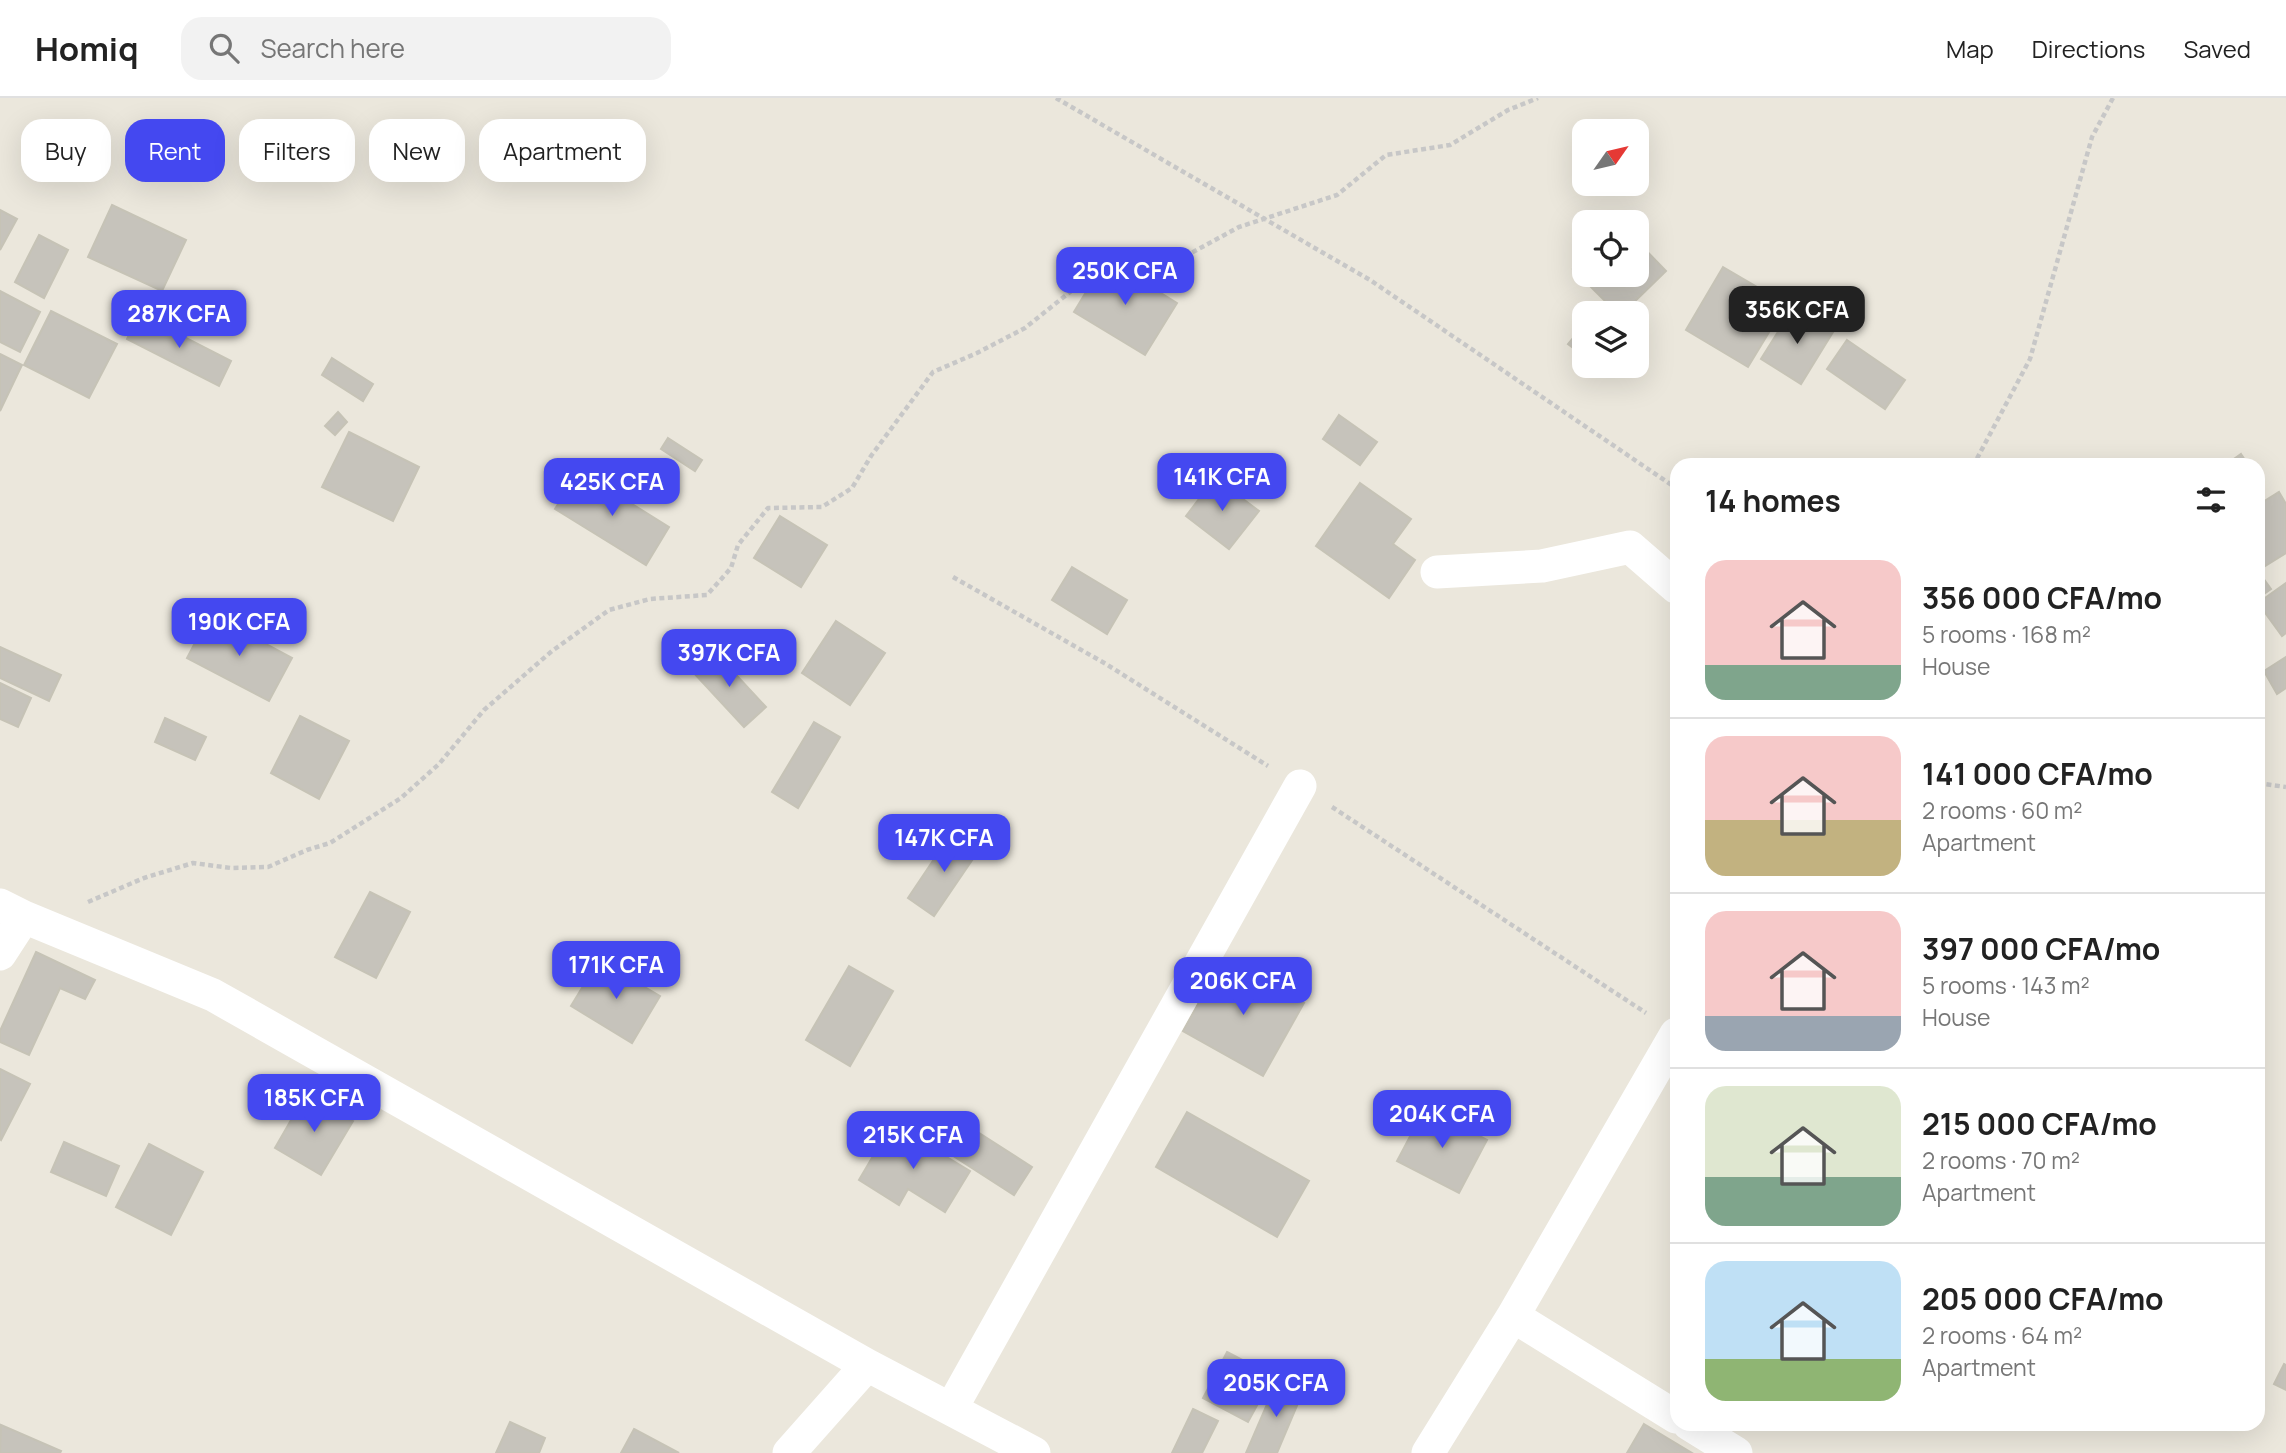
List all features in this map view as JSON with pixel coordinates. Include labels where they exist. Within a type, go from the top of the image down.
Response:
[{"type":"street","points":[[1437,572],[1542,566],[1630,547],[1670,582]]},
{"type":"street","points":[[951,1409],[1300,786]]},
{"type":"street","points":[[0,954],[12,911],[213,995],[867,1365],[1034,1453]]},
{"type":"street","points":[[1428,1453],[1513,1316],[1670,1044]]},
{"type":"street","points":[[1513,1316],[1670,1413]]},
{"type":"street","points":[[789,1453],[867,1365]]},
{"type":"street","points":[[1700,1431],[1736,1453]]},
{"type":"path","points":[[1056,98],[1370,280],[1670,484]]},
{"type":"path","points":[[78,906],[144,878],[193,863],[231,868],[268,867],[330,843],[401,798],[439,764],[484,710],[552,651],[609,610],[650,598],[706,595],[731,568],[738,545],[768,508],[822,507],[852,488],[892,426],[933,372],[1025,328],[1070,292],[1105,251],[1182,258],[1239,227],[1338,195],[1386,155],[1450,145],[1508,110],[1538,98]]},
{"type":"path","points":[[1977,458],[2030,359],[2092,137],[2113,98]]},
{"type":"path","points":[[2265,784],[2286,787]]},
{"type":"building","points":[[112,205],[186,240],[162,291],[88,257]]},
{"type":"building","points":[[0,210],[17,219],[0,250]]},
{"type":"building","points":[[39,235],[68,250],[44,298],[15,282]]},
{"type":"building","points":[[1649,253],[1666,271],[1635,301],[1605,301],[1591,287],[1649,287]]},
{"type":"building","points":[[1106,259],[1177,303],[1145,355],[1074,312]]},
{"type":"building","points":[[1723,267],[1786,304],[1748,367],[1686,330]]},
{"type":"building","points":[[0,291],[40,312],[20,352],[0,342]]},
{"type":"building","points":[[1793,308],[1833,332],[1801,384],[1761,359]]},
{"type":"building","points":[[51,311],[117,344],[89,398],[24,365]]},
{"type":"building","points":[[139,314],[231,361],[219,386],[127,339]]},
{"type":"building","points":[[1847,340],[1905,380],[1885,409],[1827,369]]},
{"type":"building","points":[[0,354],[22,365],[0,411]]},
{"type":"building","points":[[332,358],[373,384],[363,401],[322,375]]},
{"type":"building","points":[[338,412],[347,422],[335,435],[325,426]]},
{"type":"building","points":[[1339,415],[1377,442],[1360,465],[1323,439]]},
{"type":"building","points":[[349,432],[419,467],[393,521],[322,487]]},
{"type":"building","points":[[668,438],[702,460],[695,471],[661,449]]},
{"type":"building","points":[[579,471],[669,527],[646,565],[555,509]]},
{"type":"building","points":[[1215,478],[1259,511],[1229,549],[1186,516]]},
{"type":"building","points":[[1360,483],[1411,519],[1393,544],[1415,560],[1389,598],[1316,546]]},
{"type":"building","points":[[2279,492],[2286,504],[2286,553],[2265,566],[2265,539],[2265,501]]},
{"type":"building","points":[[780,516],[827,545],[801,587],[754,558]]},
{"type":"building","points":[[1072,567],[1127,600],[1107,634],[1052,600]]},
{"type":"building","points":[[2265,581],[2271,589],[2265,593]]},
{"type":"building","points":[[2286,583],[2286,633],[2282,636],[2265,613],[2265,598]]},
{"type":"building","points":[[210,614],[292,658],[269,701],[187,658]]},
{"type":"building","points":[[836,621],[885,653],[850,705],[802,673]]},
{"type":"building","points":[[0,647],[61,675],[49,701],[0,678]]},
{"type":"building","points":[[714,651],[766,707],[744,727],[692,671]]},
{"type":"building","points":[[2286,657],[2286,688],[2277,694],[2265,670]]},
{"type":"building","points":[[0,683],[31,698],[18,727],[0,719]]},
{"type":"building","points":[[300,716],[349,741],[319,799],[271,773]]},
{"type":"building","points":[[165,718],[206,737],[195,760],[155,742]]},
{"type":"building","points":[[814,722],[840,737],[798,808],[772,792]]},
{"type":"building","points":[[953,831],[979,850],[934,916],[908,898]]},
{"type":"building","points":[[370,892],[410,912],[376,978],[335,957]]},
{"type":"building","points":[[36,952],[95,980],[85,999],[60,988],[29,1055],[0,1042],[0,1031]]},
{"type":"building","points":[[1223,959],[1304,1003],[1263,1076],[1183,1031]]},
{"type":"building","points":[[599,960],[660,996],[632,1043],[571,1006]]},
{"type":"building","points":[[849,966],[893,991],[850,1066],[806,1040]]},
{"type":"building","points":[[0,1069],[30,1084],[1,1140],[0,1139]]},
{"type":"building","points":[[306,1094],[353,1121],[321,1175],[275,1148]]},
{"type":"building","points":[[1425,1108],[1487,1140],[1459,1193],[1397,1161]]},
{"type":"building","points":[[1187,1112],[1309,1181],[1277,1237],[1156,1167]]},
{"type":"building","points":[[962,1122],[1032,1167],[1014,1195],[944,1150]]},
{"type":"building","points":[[892,1124],[970,1171],[945,1212],[908,1189],[899,1205],[859,1180]]},
{"type":"building","points":[[64,1142],[119,1166],[106,1196],[51,1172]]},
{"type":"building","points":[[149,1144],[203,1172],[171,1235],[116,1207]]},
{"type":"building","points":[[1227,1352],[1273,1376],[1248,1422],[1203,1398]]},
{"type":"building","points":[[2284,1364],[2286,1365],[2286,1390],[2274,1384]]},
{"type":"building","points":[[1278,1379],[1304,1389],[1277,1453],[1246,1453]]},
{"type":"building","points":[[1193,1409],[1218,1421],[1202,1453],[1172,1453]]},
{"type":"building","points":[[510,1422],[545,1438],[539,1453],[496,1453]]},
{"type":"building","points":[[1644,1424],[1692,1453],[1627,1453]]},
{"type":"building","points":[[1,1425],[61,1451],[0,1453]]},
{"type":"building","points":[[634,1429],[679,1453],[621,1453]]}]
